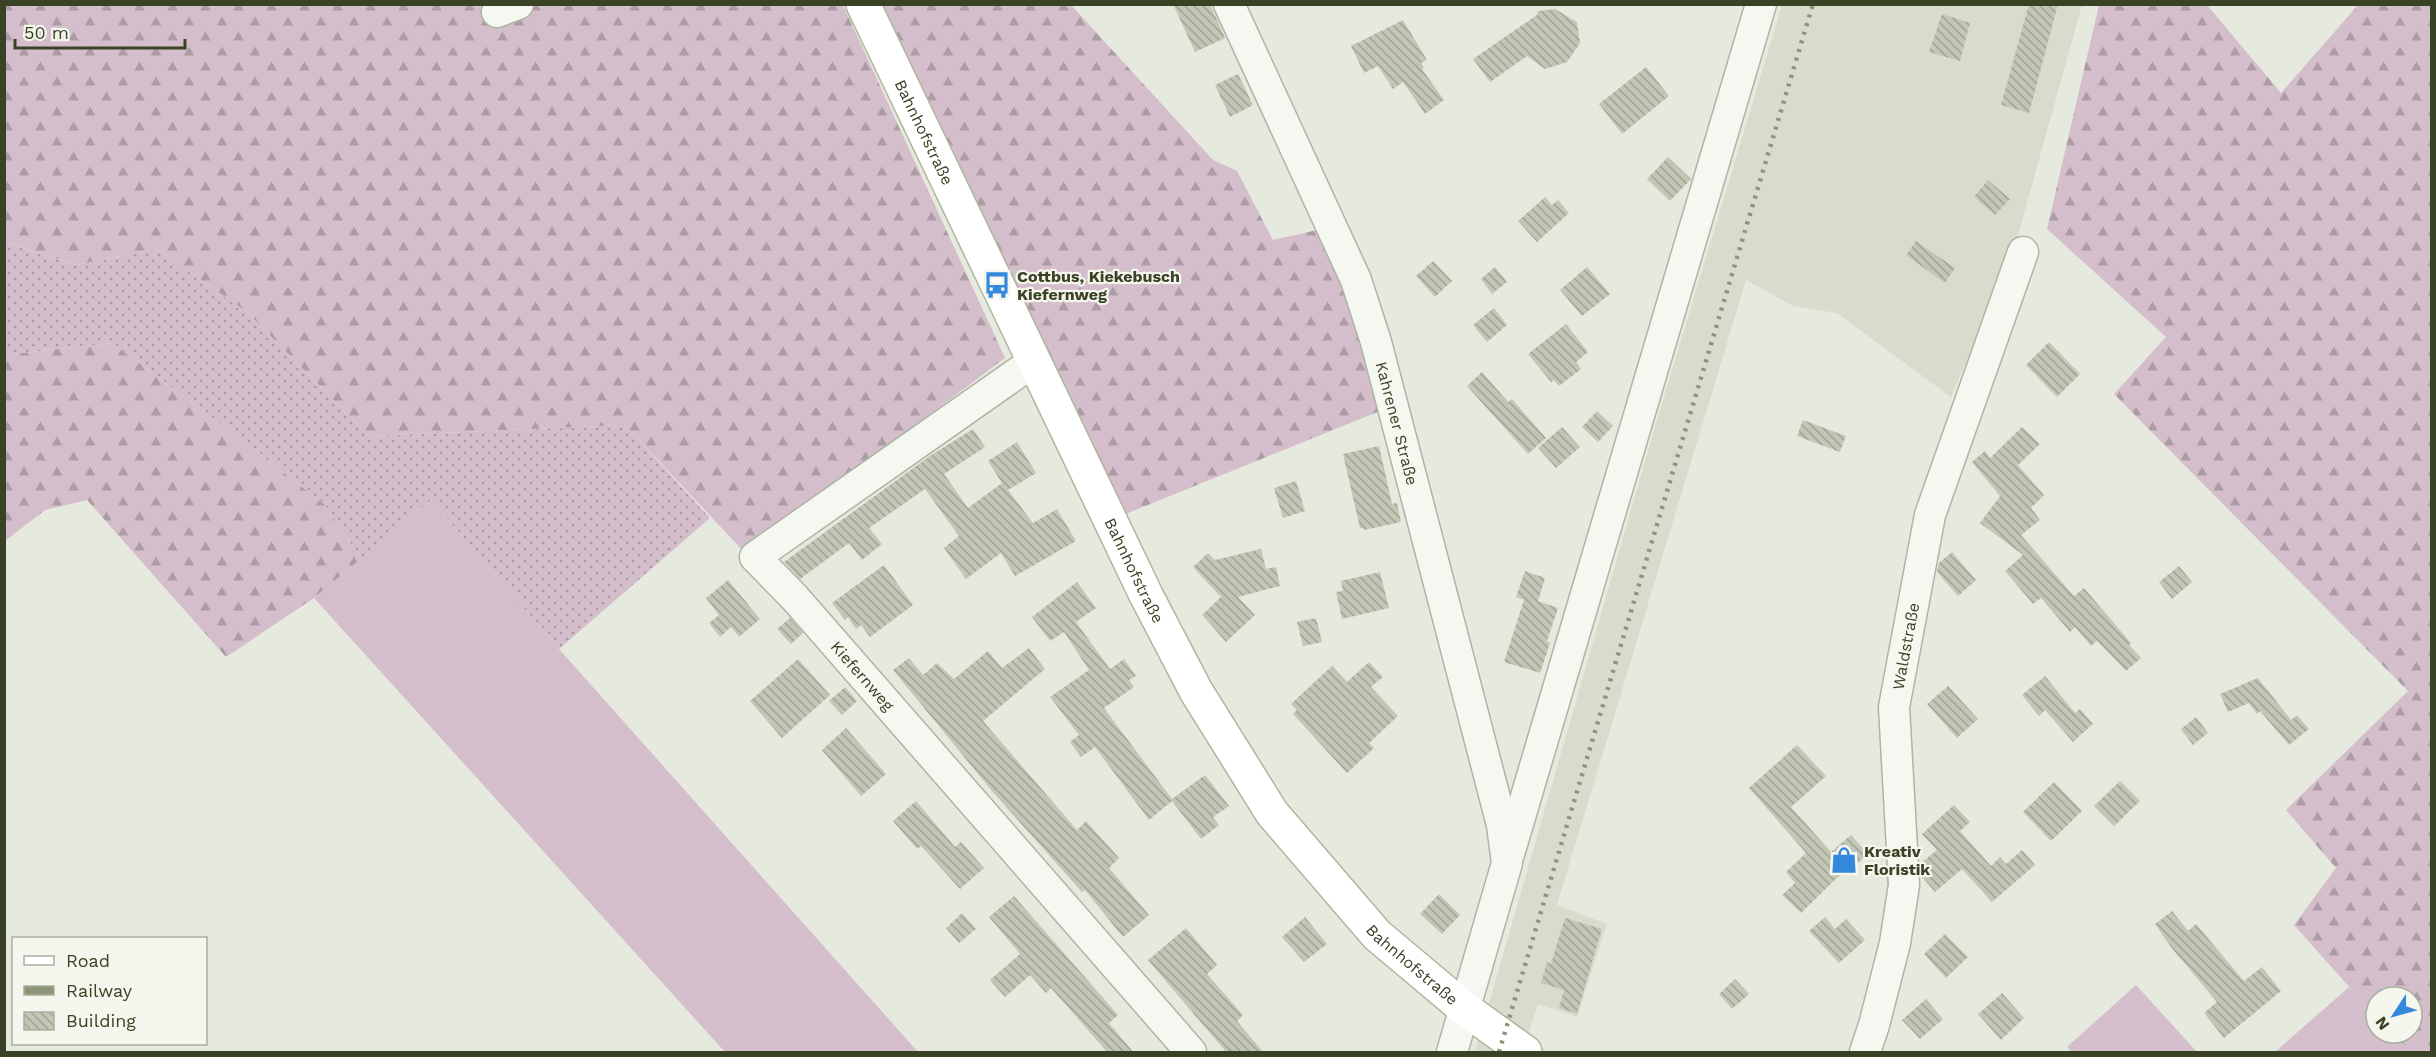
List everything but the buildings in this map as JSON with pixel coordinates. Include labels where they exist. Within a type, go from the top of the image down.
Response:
[{"type":"main road","name":"Bahnhofstraße","points":[[863,4],[1146,595],[1196,691],[1256,790],[1308,856],[1377,935],[1465,1010],[1525,1053]]},
{"type":"street","name":"Kahrener Straße","points":[[1229,4],[1356,280],[1363,301],[1379,353],[1497,803],[1507,862]]},
{"type":"street","name":"Kahrener Straße","points":[[1452,1053],[1761,4]]},
{"type":"street","name":"Waldstraße","points":[[1864,1053],[1874,1025],[1895,943],[1904,885],[1894,707],[1930,515],[2023,252]]},
{"type":"street","name":"Kiefernweg","points":[[1033,362],[755,557],[795,598],[1191,1053]]},
{"type":"shaded area","points":[[1782,5],[2082,5],[2015,246],[1951,397],[1837,313],[1793,306],[1746,280],[1557,905],[1607,924],[1577,1017],[1538,1004],[1523,1052],[1475,1052],[1655,427]]},
{"type":"green space","points":[[5,5],[843,5],[1005,358],[745,553],[625,425],[369,436],[247,312],[156,249],[76,265],[5,242]]},
{"type":"green space","points":[[874,5],[1071,5],[1213,160],[1237,171],[1273,240],[1317,230],[1348,302],[1385,409],[1123,515],[1096,450]]},
{"type":"green space","points":[[2099,5],[2207,5],[2281,93],[2358,5],[2431,5],[2431,1052],[2411,1052],[2404,1045],[2424,1045],[2424,985],[2364,985],[2364,1004],[2294,925],[2336,868],[2286,810],[2408,691],[2114,394],[2166,337],[2047,229]]},
{"type":"green space","points":[[4,242],[76,265],[156,249],[247,312],[369,436],[625,425],[710,518],[559,649],[431,500],[361,559],[325,505],[112,343],[5,355]]},
{"type":"green space","points":[[112,343],[325,505],[361,559],[314,598],[226,657],[87,500],[45,510],[5,541],[5,355]]},
{"type":"green space","points":[[431,500],[559,649],[918,1052],[725,1052],[314,598]]},
{"type":"green space","points":[[2136,985],[2197,1052],[2072,1052],[2067,1047]]},
{"type":"green space","points":[[2349,987],[2364,1004],[2364,1045],[2404,1045],[2411,1052],[2275,1052]]},
{"type":"railway","points":[[1499,1052],[1813,4]]},
{"type":"place","name":"Cottbus, Kiekebusch Kiefernweg","points":[[997,285]]},
{"type":"place","name":"Kreativ Floristik","points":[[1844,860]]}]
